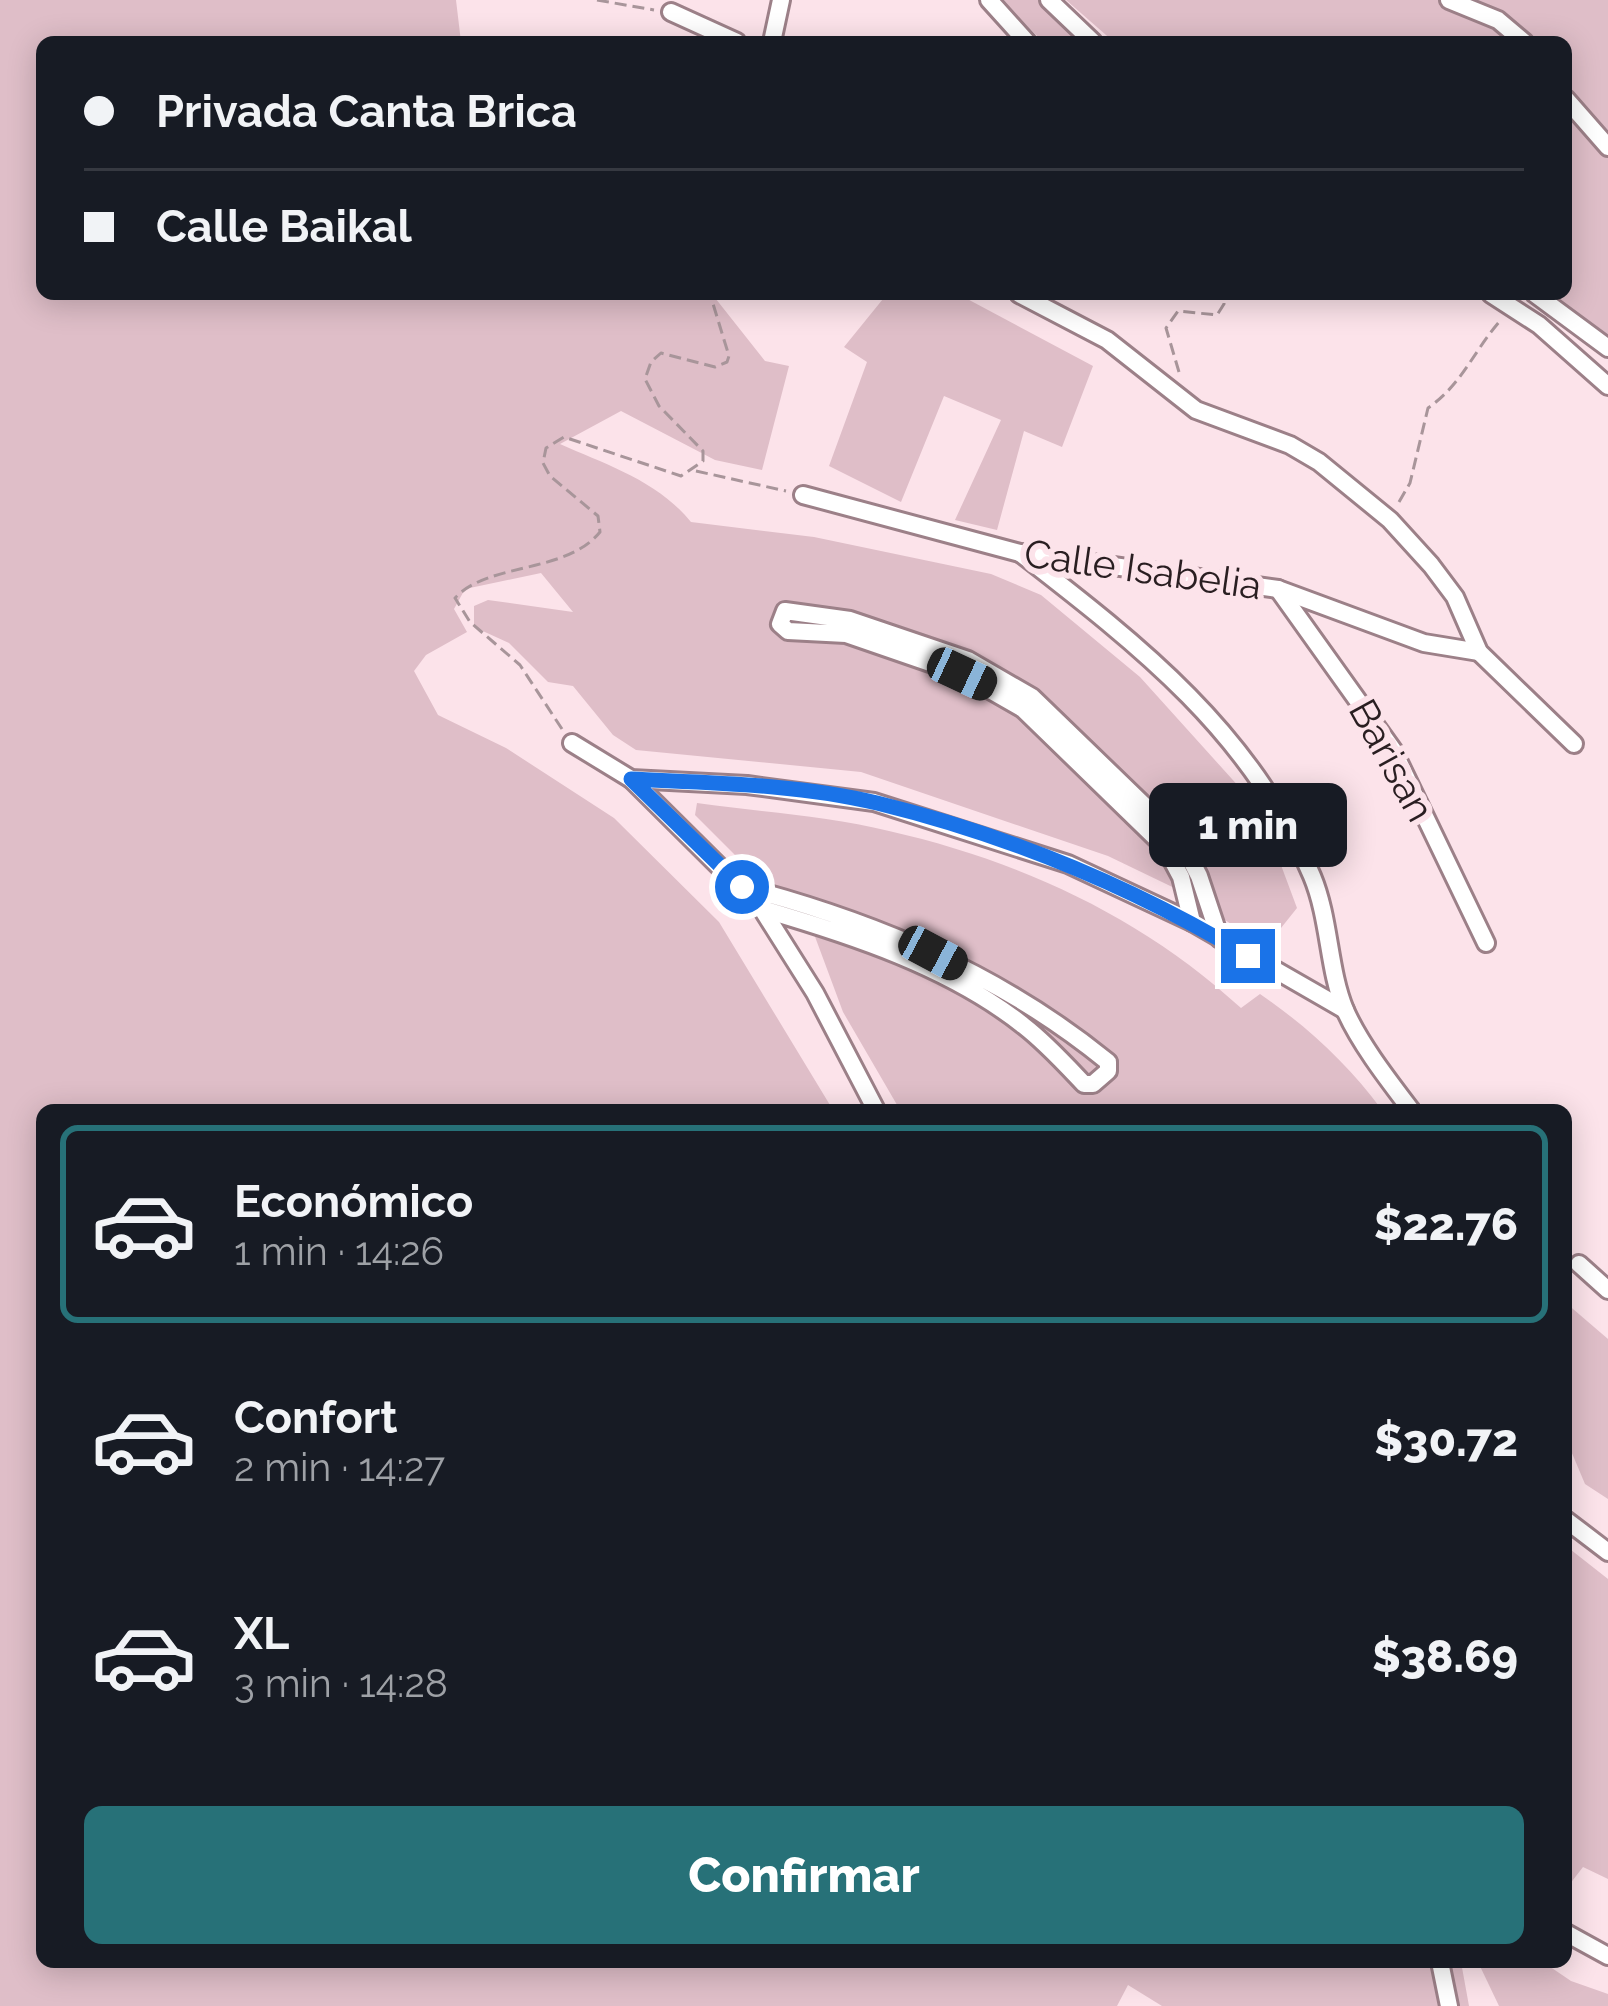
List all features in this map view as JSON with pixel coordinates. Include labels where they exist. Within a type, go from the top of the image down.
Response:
[{"type":"street","points":[[773,36],[782,0]]},
{"type":"street","points":[[988,0],[1021,36]]},
{"type":"street","points":[[1049,0],[1087,36]]},
{"type":"street","points":[[1449,0],[1498,20],[1517,36]]},
{"type":"street","points":[[671,12],[724,36]]},
{"type":"street","points":[[1572,107],[1608,147]]},
{"type":"street","points":[[1031,300],[1094,332],[1196,410],[1290,445],[1319,462],[1390,520],[1444,580],[1479,652],[1574,744]]},
{"type":"street","points":[[1501,300],[1608,386]]},
{"type":"street","points":[[1543,300],[1608,348]]},
{"type":"street","name":"Calle Isabelia","points":[[802,495],[1020,553],[1278,589],[1340,608],[1424,643],[1479,652]]},
{"type":"street","points":[[1020,553],[1207,712],[1261,778],[1315,881],[1345,1010],[1408,1104]]},
{"type":"street","name":"Barisan","points":[[1278,589],[1393,750],[1486,943]]},
{"type":"street","points":[[1192,922],[1181,877],[1166,848],[1023,709],[962,674],[846,634],[788,631],[780,624],[784,611],[850,620],[968,660],[1032,697],[1181,841],[1199,875],[1220,939]]},
{"type":"street","points":[[572,743],[631,779],[762,909],[805,976],[873,1104]]},
{"type":"street","points":[[631,779],[747,785],[874,802],[1068,864],[1192,922],[1345,1010]]},
{"type":"street","points":[[742,887],[835,911],[933,953],[1074,1034],[1108,1062],[1108,1071],[1094,1084],[1084,1084],[1023,1024],[977,996],[869,943],[762,909]]},
{"type":"street","points":[[1579,1264],[1608,1290]]},
{"type":"street","points":[[1572,1525],[1608,1552]]},
{"type":"street","points":[[1572,1936],[1608,1956]]},
{"type":"street","points":[[1441,1968],[1449,2006]]},
{"type":"path","points":[[597,0],[671,12]]},
{"type":"path","points":[[572,743],[520,665],[470,622],[455,598],[480,582],[558,558],[592,542],[600,532],[598,516],[550,476],[543,463],[547,448],[564,437],[681,476],[703,461],[704,451],[659,406],[645,379],[651,362],[661,353],[715,367],[727,362],[730,356],[712,300]]},
{"type":"path","points":[[1179,372],[1166,328],[1178,311],[1216,315],[1224,300]]},
{"type":"path","points":[[1390,520],[1410,483],[1428,408],[1454,390],[1479,346],[1512,307]]},
{"type":"path","points":[[694,471],[802,495]]},
{"type":"shaded area","points":[[0,0],[456,0],[460,36],[36,36],[36,300],[717,300],[765,361],[789,366],[762,470],[715,460],[621,411],[560,444],[647,485],[691,522],[814,537],[991,574],[1041,595],[1140,677],[1241,789],[1272,841],[1297,908],[1265,948],[1191,896],[1108,856],[861,772],[636,750],[613,735],[573,686],[548,682],[509,643],[474,627],[474,606],[488,600],[573,612],[541,573],[465,589],[454,609],[467,632],[426,655],[414,671],[438,715],[506,748],[614,818],[719,922],[829,1104],[36,1104],[36,1968],[1462,1968],[1469,2006],[1162,2006],[1128,1985],[1117,2006],[0,2006]]},
{"type":"shaded area","points":[[1002,0],[1038,0],[1073,36],[1037,36]]},
{"type":"shaded area","points":[[1066,0],[1608,0],[1608,335],[1560,300],[1572,300],[1572,36],[1107,36]]},
{"type":"shaded area","points":[[882,300],[969,300],[1093,366],[1062,447],[1024,431],[997,530],[955,520],[1001,420],[944,396],[901,502],[829,466],[867,362],[844,347]]},
{"type":"shaded area","points":[[697,803],[866,826],[938,843],[1032,876],[1163,946],[1241,1008],[1260,994],[1326,1047],[1377,1104],[897,1104],[843,1012],[814,934],[695,815]]},
{"type":"shaded area","points":[[1572,1308],[1608,1339],[1608,1499],[1585,1484],[1572,1453]]},
{"type":"shaded area","points":[[1572,1551],[1608,1579],[1608,1879],[1583,1867],[1572,1881]]},
{"type":"shaded area","points":[[1481,1968],[1552,1968],[1571,1981],[1608,1994],[1608,2006],[1499,2006]]},
{"type":"route","points":[[742,887],[631,779],[747,785],[874,802],[1068,864],[1192,922],[1248,956]]}]
